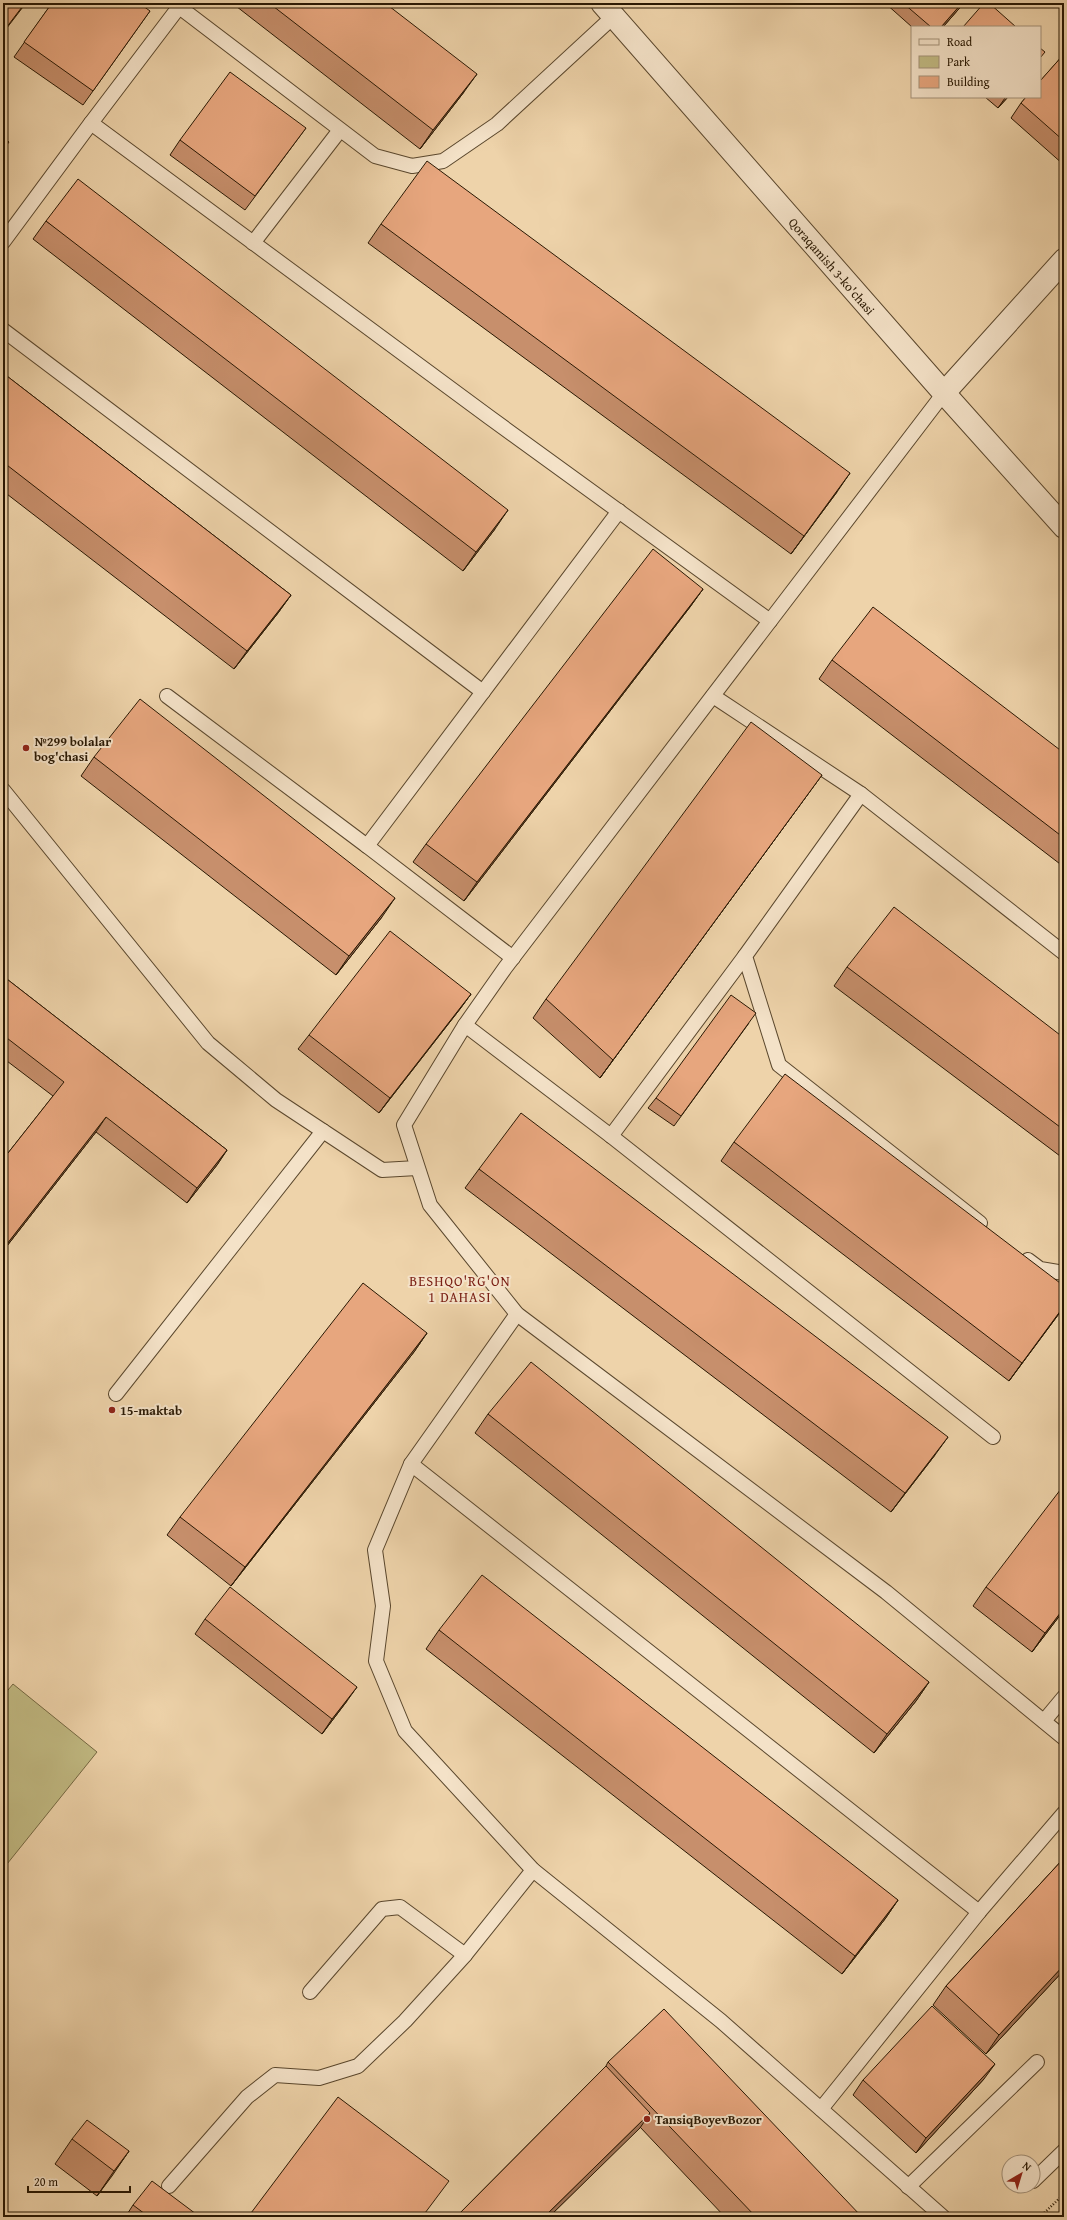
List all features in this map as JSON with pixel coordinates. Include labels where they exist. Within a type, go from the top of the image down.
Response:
[{"type":"street","name":"Qoraqamish 3-ko'chasi","points":[[608,9],[944,393],[1064,527]]},
{"type":"street","points":[[944,393],[1064,260]]},
{"type":"lane","points":[[3,242],[91,124],[176,5],[375,156],[412,166],[443,161],[497,124],[608,9]]},
{"type":"lane","points":[[91,124],[770,621]]},
{"type":"lane","points":[[253,243],[340,130]]},
{"type":"lane","points":[[3,330],[483,692]]},
{"type":"lane","points":[[944,393],[513,958],[465,1025],[404,1125],[430,1205],[517,1314],[886,1592],[1064,1738]]},
{"type":"lane","points":[[367,846],[619,511]]},
{"type":"lane","points":[[167,696],[513,958]]},
{"type":"lane","points":[[713,696],[861,794],[1064,953]]},
{"type":"lane","points":[[3,790],[208,1043],[276,1100],[382,1170],[417,1168]]},
{"type":"lane","points":[[611,1136],[745,956],[861,794]]},
{"type":"lane","points":[[745,956],[779,1065],[990,1230]]},
{"type":"lane","points":[[465,1025],[611,1136],[993,1437]]},
{"type":"lane","points":[[116,1394],[323,1131]]},
{"type":"lane","points":[[1015,1250],[1040,1269],[1064,1274]]},
{"type":"lane","points":[[517,1314],[411,1464],[375,1550],[383,1606],[376,1662],[405,1731],[533,1870],[721,2021],[943,2217]]},
{"type":"lane","points":[[411,1464],[979,1912]]},
{"type":"lane","points":[[1044,1721],[1064,1697]]},
{"type":"lane","points":[[821,2109],[979,1912],[1064,1813]]},
{"type":"lane","points":[[169,2186],[247,2097],[275,2075],[319,2078],[358,2066],[405,2021],[465,1955],[533,1870]]},
{"type":"lane","points":[[310,1992],[382,1909],[400,1907],[465,1955]]},
{"type":"lane","points":[[908,2187],[1037,2062]]},
{"type":"lane","points":[[1041,2173],[1064,2151]]},
{"type":"path","points":[[1040,2217],[1064,2194]]},
{"type":"green space","points":[[13,1684],[97,1752],[3,1869],[3,1696]]},
{"type":"building","points":[[3,3],[25,3],[3,32]]},
{"type":"building","points":[[52,3],[139,3],[150,11],[93,91],[24,42]]},
{"type":"building","points":[[269,3],[385,3],[477,74],[433,130]]},
{"type":"building","points":[[903,3],[962,3],[942,26],[930,26]]},
{"type":"building","points":[[984,3],[989,3],[1015,26],[964,26]]},
{"type":"building","points":[[1041,49],[1045,52],[1041,57]]},
{"type":"building","points":[[1064,54],[1064,141],[1021,103],[1025,98],[1041,98],[1041,80]]},
{"type":"building","points":[[230,72],[306,128],[255,196],[180,140]]},
{"type":"building","points":[[3,137],[9,142],[3,150]]},
{"type":"building","points":[[427,161],[850,473],[804,536],[381,224]]},
{"type":"building","points":[[78,179],[508,510],[476,552],[46,221]]},
{"type":"building","points":[[3,373],[291,595],[247,651],[3,462]]},
{"type":"building","points":[[653,549],[703,589],[477,882],[426,844]]},
{"type":"building","points":[[873,607],[1064,753],[1064,838],[832,660]]},
{"type":"building","points":[[140,699],[395,898],[349,956],[94,757]]},
{"type":"building","points":[[751,722],[822,775],[613,1060],[546,999]]},
{"type":"building","points":[[894,907],[1064,1038],[1064,1130],[847,967]]},
{"type":"building","points":[[390,931],[471,994],[390,1098],[309,1035]]},
{"type":"building","points":[[3,976],[227,1150],[197,1188],[106,1117],[3,1249],[3,1149],[8,1153],[64,1082],[3,1035]]},
{"type":"building","points":[[731,995],[756,1013],[681,1116],[656,1098]]},
{"type":"building","points":[[785,1074],[1064,1286],[1064,1306],[1022,1363],[734,1142]]},
{"type":"building","points":[[521,1113],[948,1437],[905,1493],[479,1169]]},
{"type":"building","points":[[363,1283],[427,1333],[245,1567],[180,1517]]},
{"type":"building","points":[[531,1362],[929,1682],[887,1734],[488,1414]]},
{"type":"building","points":[[1064,1485],[1064,1608],[1045,1633],[986,1587]]},
{"type":"building","points":[[482,1575],[898,1900],[855,1956],[439,1630]]},
{"type":"building","points":[[230,1587],[357,1687],[332,1719],[205,1619]]},
{"type":"building","points":[[1064,1858],[1064,1965],[999,2035],[946,1986]]},
{"type":"building","points":[[932,2006],[995,2064],[926,2138],[863,2080]]},
{"type":"building","points":[[664,2009],[862,2217],[756,2217],[608,2062]]},
{"type":"building","points":[[606,2066],[650,2113],[544,2217],[456,2217]]},
{"type":"building","points":[[338,2097],[449,2181],[422,2217],[248,2217]]},
{"type":"building","points":[[87,2120],[129,2151],[114,2171],[72,2139]]},
{"type":"building","points":[[152,2181],[200,2217],[149,2217],[133,2205]]},
{"type":"place","name":"№299 bolalar bog'chasi","points":[[26,748]]},
{"type":"place","name":"15-maktab","points":[[112,1410]]},
{"type":"place","name":"TansiqBoyevBozor","points":[[647,2119]]},
{"type":"district","name":"BESHQO'RG'ON 1 DAHASI","points":[[460,1290]]}]
